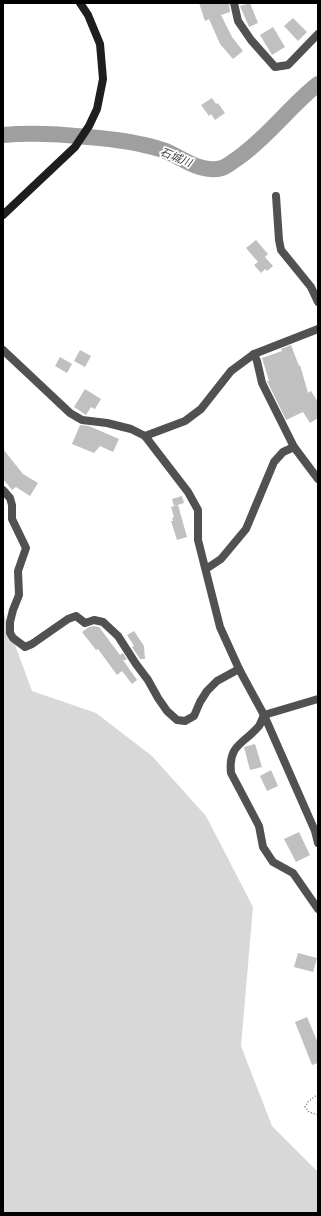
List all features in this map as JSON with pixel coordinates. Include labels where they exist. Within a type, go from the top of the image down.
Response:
[{"type":"street","points":[[3,215],[75,147],[90,126],[97,109],[103,79],[100,44],[88,15],[80,3]]},
{"type":"street","points":[[234,3],[238,21],[251,40],[275,67],[288,65],[318,34]]},
{"type":"street","points":[[276,196],[281,250],[311,287],[318,302]]},
{"type":"street","points":[[145,436],[185,421],[201,409],[231,371],[254,354],[318,328]]},
{"type":"street","points":[[3,350],[70,413],[82,420],[107,423],[131,429],[145,436],[188,492],[198,510],[198,540],[220,627],[239,669],[264,715],[315,831],[318,843]]},
{"type":"street","points":[[254,354],[262,383],[294,447],[318,479]]},
{"type":"street","points":[[206,569],[221,559],[246,530],[274,462],[283,452],[294,447]]},
{"type":"street","points":[[3,490],[10,498],[12,505],[12,519],[26,548],[18,571],[19,595],[10,622],[10,633],[22,645],[26,647],[32,644],[68,619],[76,616],[84,623],[94,620],[103,622],[118,636],[167,711],[177,720],[185,721],[194,716],[207,691],[217,681],[239,669]]},
{"type":"street","points":[[318,699],[264,715],[259,726],[240,743],[232,755],[230,764],[231,773],[259,826],[263,847],[273,862],[293,873],[318,909]]},
{"type":"path","points":[[318,1094],[308,1102],[305,1107],[309,1112],[318,1115]]},
{"type":"shaded area","points":[[3,612],[32,691],[96,713],[152,756],[206,816],[253,907],[241,1046],[272,1126],[318,1172],[318,1213],[3,1213]]},
{"type":"building","points":[[199,3],[229,3],[230,12],[221,15],[232,37],[243,51],[233,59],[220,44],[209,19],[205,21]]},
{"type":"building","points":[[250,3],[258,23],[249,27],[240,6]]},
{"type":"building","points":[[293,18],[307,32],[298,41],[284,26]]},
{"type":"building","points":[[273,27],[285,47],[272,55],[260,35]]},
{"type":"building","points":[[212,98],[216,104],[218,103],[225,113],[215,120],[211,114],[209,116],[201,105]]},
{"type":"building","points":[[256,240],[268,254],[265,257],[273,266],[267,271],[265,269],[261,273],[254,265],[258,262],[246,248]]},
{"type":"building","points":[[291,345],[299,366],[300,365],[308,393],[311,391],[318,402],[318,418],[310,423],[303,412],[286,420],[267,381],[269,381],[262,358],[282,351],[281,349]]},
{"type":"building","points":[[80,350],[91,356],[85,367],[74,361]]},
{"type":"building","points":[[60,357],[72,364],[67,373],[55,366]]},
{"type":"building","points":[[85,389],[101,399],[95,409],[91,407],[86,415],[74,407]]},
{"type":"building","points":[[80,425],[89,426],[119,439],[113,452],[100,446],[94,453],[72,444]]},
{"type":"building","points":[[3,449],[23,474],[38,483],[30,496],[16,487],[12,490],[3,479]]},
{"type":"building","points":[[182,496],[184,503],[174,506],[172,499]]},
{"type":"building","points":[[178,505],[187,537],[177,540],[171,521],[173,521],[172,518],[174,517],[171,507]]},
{"type":"building","points":[[89,627],[99,627],[120,655],[123,653],[127,660],[123,660],[137,680],[132,684],[122,671],[117,675],[98,649],[96,650],[82,632]]},
{"type":"building","points":[[134,631],[144,646],[145,659],[140,659],[132,647],[134,646],[127,635]]},
{"type":"building","points":[[255,744],[262,767],[250,770],[244,747]]},
{"type":"building","points":[[271,770],[278,786],[267,791],[260,776]]},
{"type":"building","points":[[299,832],[310,855],[296,862],[284,839]]},
{"type":"building","points":[[298,953],[317,958],[313,972],[294,967]]},
{"type":"building","points":[[307,1017],[318,1043],[318,1063],[312,1065],[295,1022]]},
{"type":"waterway","name":"石城川","points":[[3,135],[56,134],[126,141],[163,150],[191,164],[206,169],[222,168],[249,150],[297,102],[318,84]]}]
